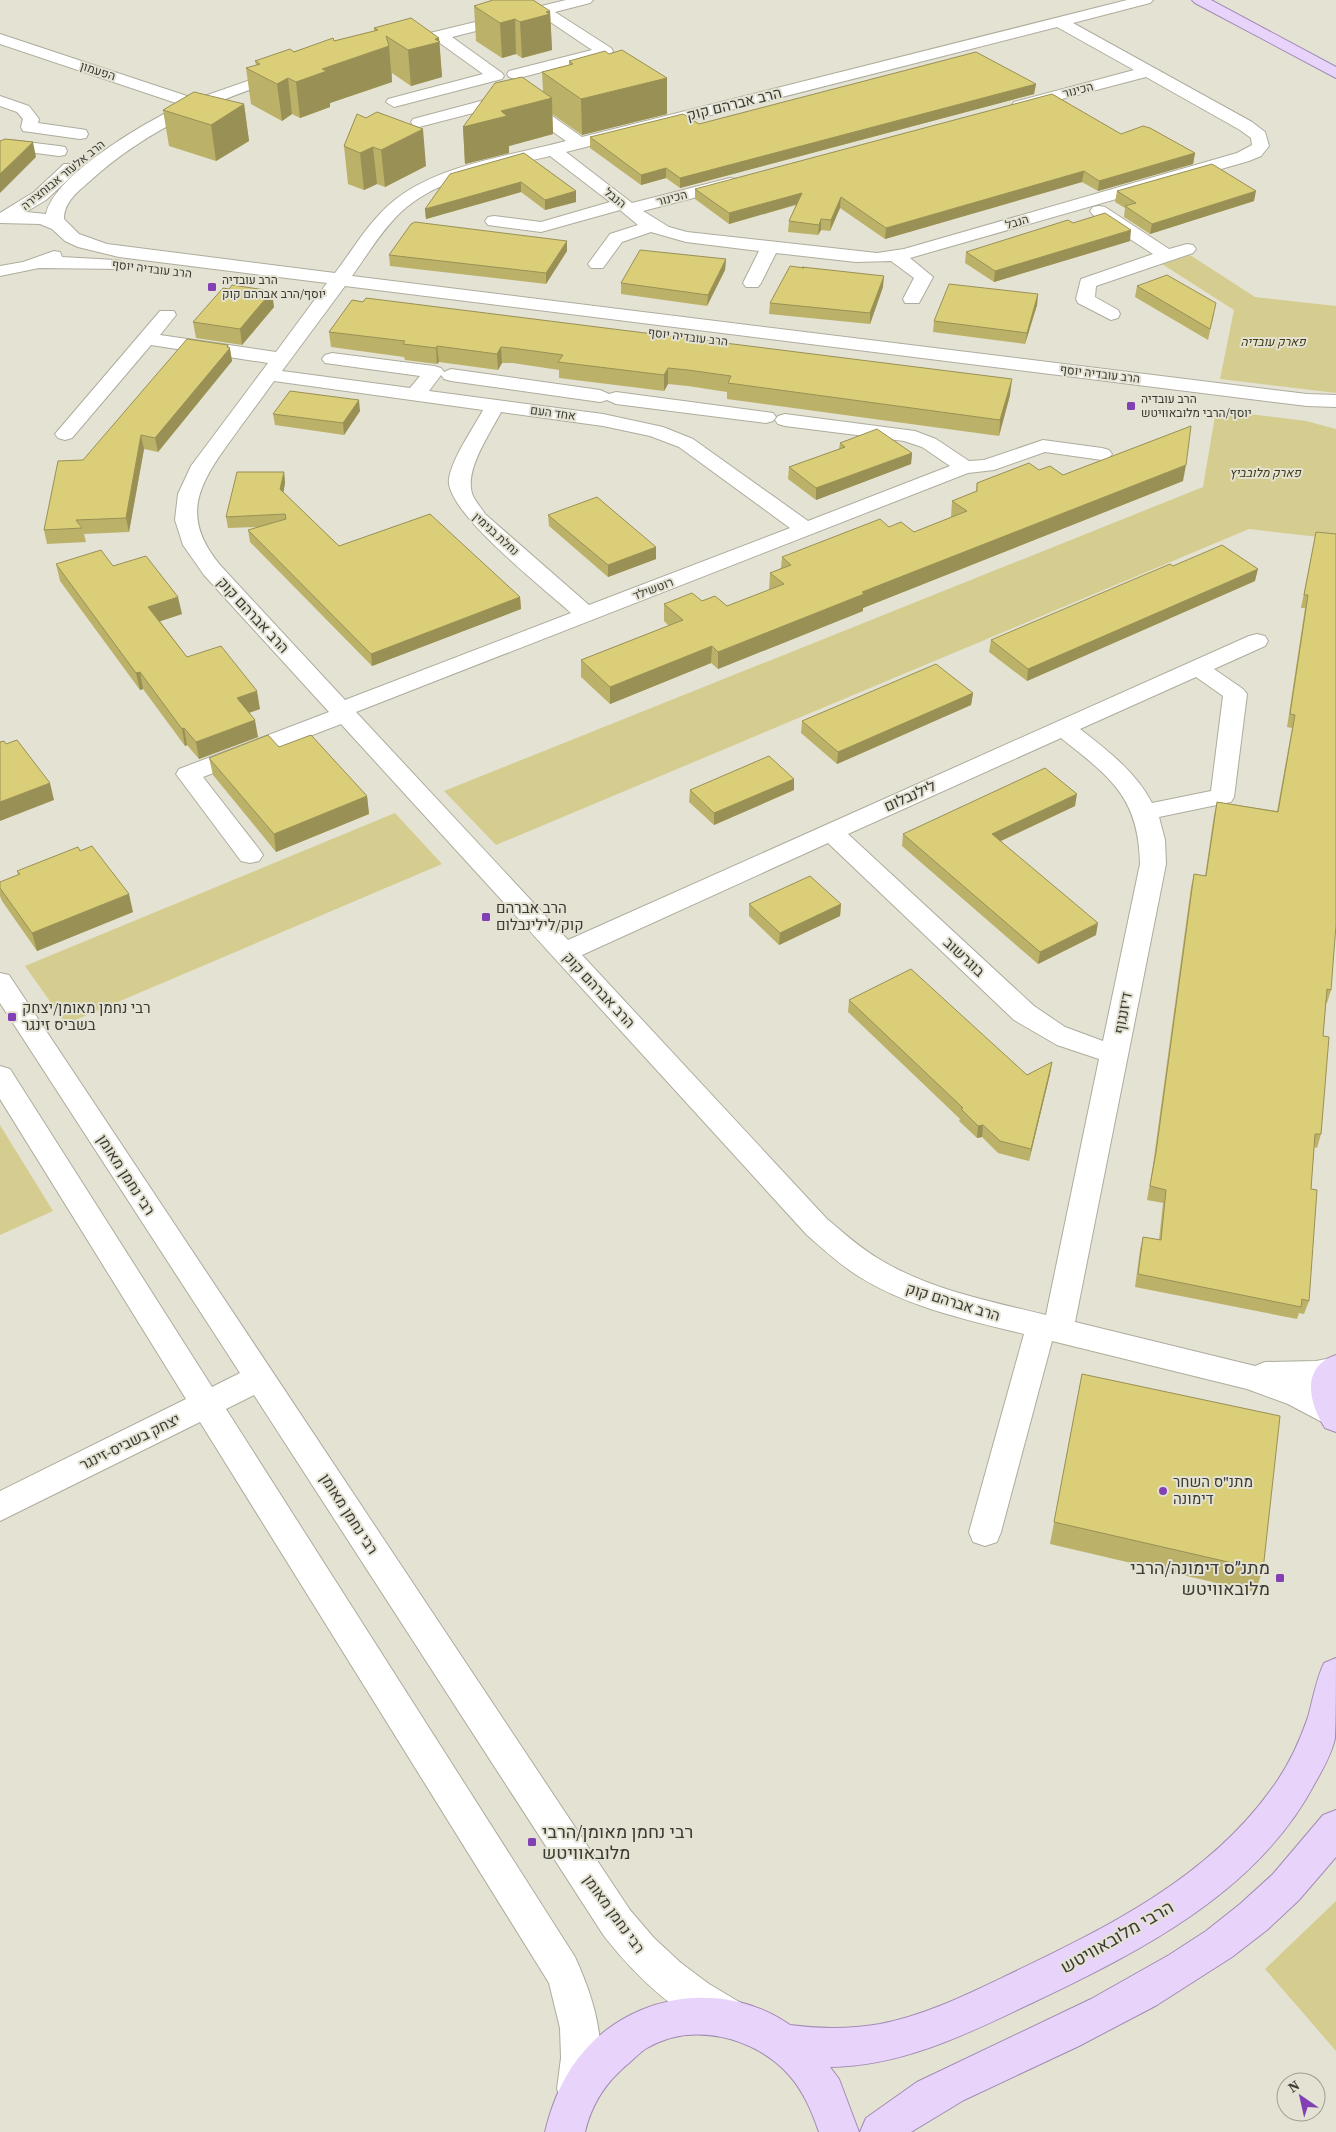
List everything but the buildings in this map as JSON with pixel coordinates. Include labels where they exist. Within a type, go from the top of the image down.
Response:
[{"type":"main road","points":[[1200,0],[1336,73]]},
{"type":"main road","points":[[1334,1416],[1327,1402],[1326,1386],[1336,1369]]},
{"type":"main road","name":"הרבי מלובאוויטש","points":[[785,2044],[818,2048],[862,2045],[892,2041],[926,2031],[1061,1970],[1172,1907],[1218,1873],[1256,1837],[1288,1798],[1312,1756],[1329,1710],[1336,1674]]},
{"type":"main road","points":[[880,2132],[924,2099],[1091,2019],[1153,1986],[1208,1952],[1257,1914],[1300,1874],[1336,1827]]},
{"type":"main road","points":[[566,2125],[581,2088],[594,2069],[626,2038],[659,2023],[686,2016],[727,2017],[754,2026],[785,2044],[816,2076],[827,2096],[839,2132]]},
{"type":"street","points":[[546,5],[439,35],[384,44],[546,5],[585,0]]},
{"type":"street","name":"הרב אברהם קוק","points":[[1145,0],[461,174],[415,194],[390,213],[195,477],[187,499],[185,521],[188,533],[201,557],[817,1226],[846,1253],[877,1274],[926,1296],[959,1307],[1234,1372],[1313,1400],[1334,1416]]},
{"type":"street","points":[[515,74],[605,51],[546,5]]},
{"type":"street","name":"הנבל","points":[[554,150],[652,226],[686,237],[856,257],[895,256],[1250,155],[1261,146],[1261,140],[1252,129],[1060,22]]},
{"type":"street","points":[[394,102],[496,76],[439,35]]},
{"type":"street","name":"הפעמון","points":[[0,39],[188,101]]},
{"type":"street","name":"הרב אלעזר אבוחצירה","points":[[2,218],[40,196],[73,165],[121,129],[188,101],[236,78],[300,64]]},
{"type":"street","name":"הכינור","points":[[1004,110],[1149,71]]},
{"type":"street","points":[[419,122],[515,97],[579,143]]},
{"type":"street","points":[[4,98],[26,112],[31,119],[29,127],[80,134]]},
{"type":"street","name":"הרב אלעזר אבוחצירה","points":[[30,266],[57,254],[64,247],[66,239],[55,215],[61,201],[92,168],[138,134],[188,101]]},
{"type":"street","points":[[676,104],[691,115]]},
{"type":"street","points":[[0,150],[10,145],[59,152]]},
{"type":"street","name":"הכינור","points":[[494,221],[541,227],[745,179]]},
{"type":"street","points":[[1085,202],[1168,256]]},
{"type":"street","name":"הרב עובדיה יוסף","points":[[2,218],[34,218],[61,228],[84,243],[119,252],[336,286]]},
{"type":"street","points":[[597,264],[616,238],[652,226]]},
{"type":"street","points":[[752,283],[770,247]]},
{"type":"street","points":[[1111,314],[1085,299],[1087,283],[1187,249]]},
{"type":"street","points":[[895,256],[924,277],[912,299]]},
{"type":"street","name":"הרב עובדיה יוסף","points":[[0,271],[62,262],[104,263],[336,286],[1332,410]]},
{"type":"street","points":[[0,277],[30,266]]},
{"type":"street","points":[[65,434],[167,315]]},
{"type":"street","name":"אחד העם","points":[[146,339],[416,394],[618,422],[667,434],[704,454],[807,530]]},
{"type":"street","points":[[332,359],[434,372],[416,394]]},
{"type":"street","points":[[451,375],[908,435],[929,443],[965,467]]},
{"type":"street","name":"נחלת בנימין","points":[[520,385],[501,406],[462,468],[459,481],[463,498],[478,518],[587,615]]},
{"type":"street","points":[[667,434],[682,406]]},
{"type":"street","name":"רוטשילד","points":[[250,855],[188,774],[965,467],[987,466],[1043,446],[1102,454]]},
{"type":"street","name":"לילנבלום","points":[[564,952],[1256,641]]},
{"type":"street","points":[[1146,812],[1222,797],[1235,694],[1198,668]]},
{"type":"street","name":"דיזנגוף","points":[[985,1532],[1050,1328],[1115,1053],[1154,864],[1154,844],[1146,812],[1138,798],[1116,773],[1063,728]]},
{"type":"street","name":"בוגרשוב","points":[[831,832],[1024,1013],[1048,1030],[1068,1040],[1115,1053]]},
{"type":"street","name":"רבי נחמן מאומן","points":[[0,982],[617,1923],[657,1968],[683,1990],[727,2017]]},
{"type":"street","points":[[0,1076],[562,1970],[574,1998],[582,2038],[580,2072],[566,2125]]},
{"type":"street","name":"הרב אברהם קוק","points":[[1234,1372],[1293,1375],[1316,1374],[1336,1369]]},
{"type":"street","name":"יצחק בשביס-זינגר","points":[[0,1506],[259,1378]]},
{"type":"green space","name":"פארק עובדיה","points":[[1190,255],[1255,297],[1336,306],[1336,393],[1220,379],[1234,310],[1162,264]]},
{"type":"green space","name":"פארק מלובביץ","points":[[1216,410],[1306,421],[1336,429],[1336,539],[1249,529],[496,845],[444,791],[1203,487]]},
{"type":"green space","points":[[395,813],[442,864],[66,1024],[25,966]]},
{"type":"green space","points":[[0,1125],[53,1211],[0,1235]]},
{"type":"green space","points":[[1336,1901],[1336,2051],[1265,1969]]},
{"type":"place","name":"הרב עובדיה יוסף/הרב אברהם קוק","points":[[212,287]]},
{"type":"place","name":"הרב עובדיה יוסף/הרבי מלובאוויטש","points":[[1131,406]]},
{"type":"place","name":"הרב אברהם קוק/לילינבלום","points":[[486,917]]},
{"type":"place","name":"רבי נחמן מאומן/יצחק בשביס זינגר","points":[[12,1017]]},
{"type":"place","name":"מתנ\"ס השחר דימונה","points":[[1163,1491]]},
{"type":"place","name":"מתנ״ס דימונה/הרבי מלובאוויטש","points":[[1280,1578]]},
{"type":"place","name":"רבי נחמן מאומן/הרבי מלובאוויטש","points":[[532,1842]]}]
